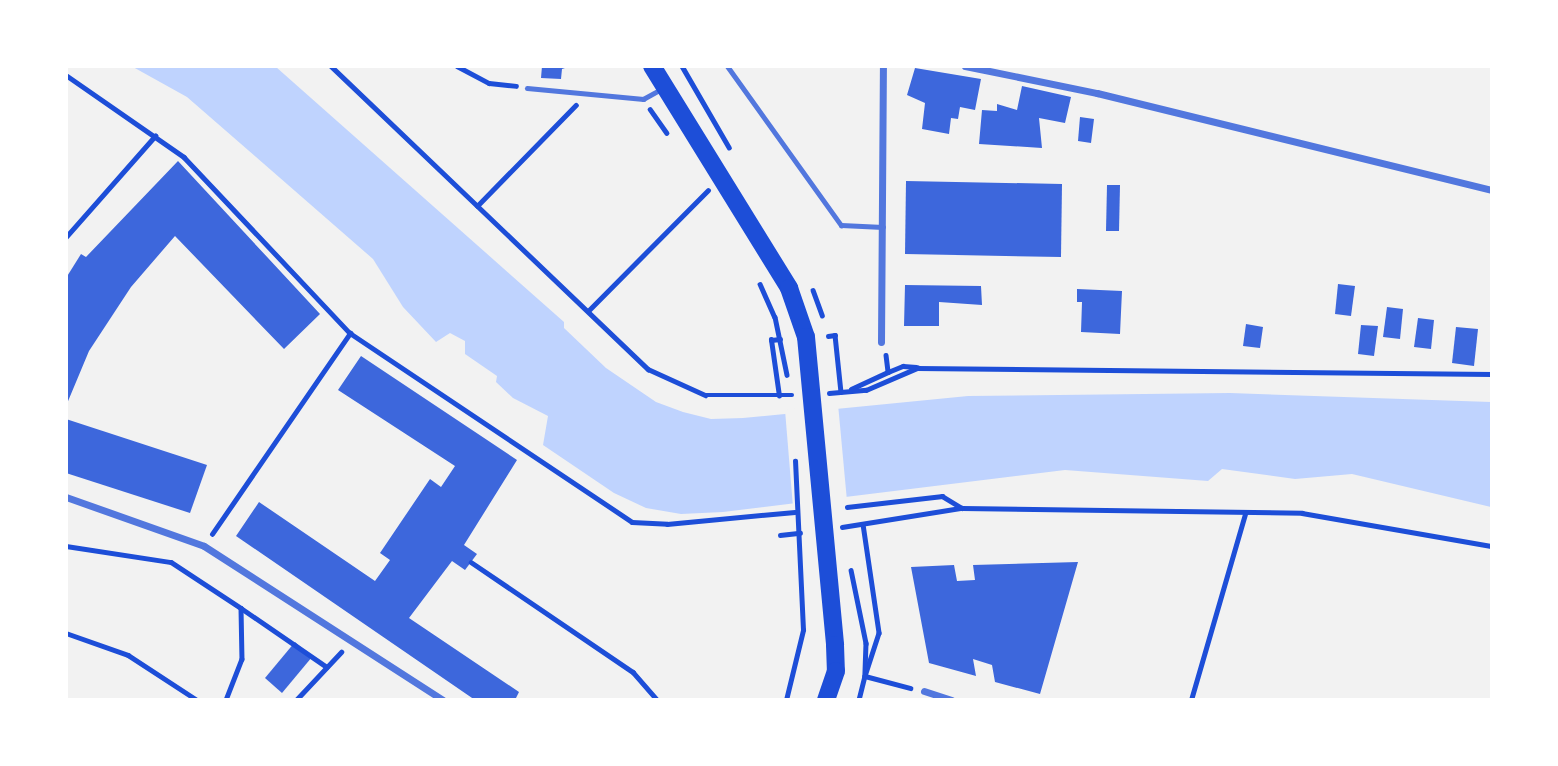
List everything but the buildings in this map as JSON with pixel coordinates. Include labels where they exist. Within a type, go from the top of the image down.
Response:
[{"type":"main road","points":[[652,66],[789,288],[806,337],[836,671],[826,699]]},
{"type":"street","points":[[881,342],[883,66]]},
{"type":"street","points":[[965,66],[1097,93],[1492,190]]},
{"type":"street","points":[[66,497],[204,546],[350,643],[443,699]]},
{"type":"street","points":[[924,691],[952,699]]},
{"type":"lane","points":[[727,66],[841,225],[883,227]]},
{"type":"lane","points":[[527,88],[643,99],[665,87]]},
{"type":"path","points":[[331,66],[648,369],[676,385],[705,395],[779,396],[843,392],[866,390],[917,368]]},
{"type":"path","points":[[457,66],[489,83],[527,88]]},
{"type":"path","points":[[66,75],[184,157],[350,333],[632,522],[667,524],[794,512]]},
{"type":"path","points":[[477,206],[587,95]]},
{"type":"path","points":[[643,99],[671,140]]},
{"type":"path","points":[[66,237],[155,136]]},
{"type":"path","points":[[588,311],[722,176]]},
{"type":"path","points":[[699,181],[712,203]]},
{"type":"path","points":[[759,282],[780,339],[787,379]]},
{"type":"path","points":[[204,546],[350,333]]},
{"type":"path","points":[[828,336],[835,335],[843,392]]},
{"type":"path","points":[[779,396],[771,340],[780,339]]},
{"type":"path","points":[[881,342],[888,372]]},
{"type":"path","points":[[843,392],[903,366],[1492,374]]},
{"type":"path","points":[[847,508],[942,496],[962,508]]},
{"type":"path","points":[[848,526],[962,508],[1301,513],[1492,546]]},
{"type":"path","points":[[1191,699],[1245,514]]},
{"type":"path","points":[[842,518],[845,540]]},
{"type":"path","points":[[786,699],[803,630],[800,524]]},
{"type":"path","points":[[859,699],[879,633],[863,524]]},
{"type":"path","points":[[780,535],[800,533]]},
{"type":"path","points":[[66,546],[170,562],[327,667]]},
{"type":"path","points":[[471,562],[633,672],[657,699]]},
{"type":"path","points":[[850,566],[866,643],[865,676]]},
{"type":"path","points":[[226,699],[242,659],[241,608]]},
{"type":"path","points":[[66,633],[128,655],[197,699]]},
{"type":"path","points":[[296,699],[350,643]]},
{"type":"path","points":[[865,676],[924,691]]},
{"type":"path","points":[[304,692],[309,699]]},
{"type":"water","points":[[133,67],[276,67],[564,322],[564,328],[606,368],[656,402],[683,412],[711,419],[743,418],[968,396],[1230,393],[1491,402],[1491,507],[1352,474],[1295,479],[1222,469],[1208,481],[1065,470],[723,512],[681,514],[646,508],[614,493],[543,445],[548,416],[513,398],[496,382],[497,376],[465,354],[465,341],[450,333],[436,342],[403,307],[373,259],[187,97]]},
{"type":"pier","points":[[838,404],[847,501],[793,507],[785,410]]}]
